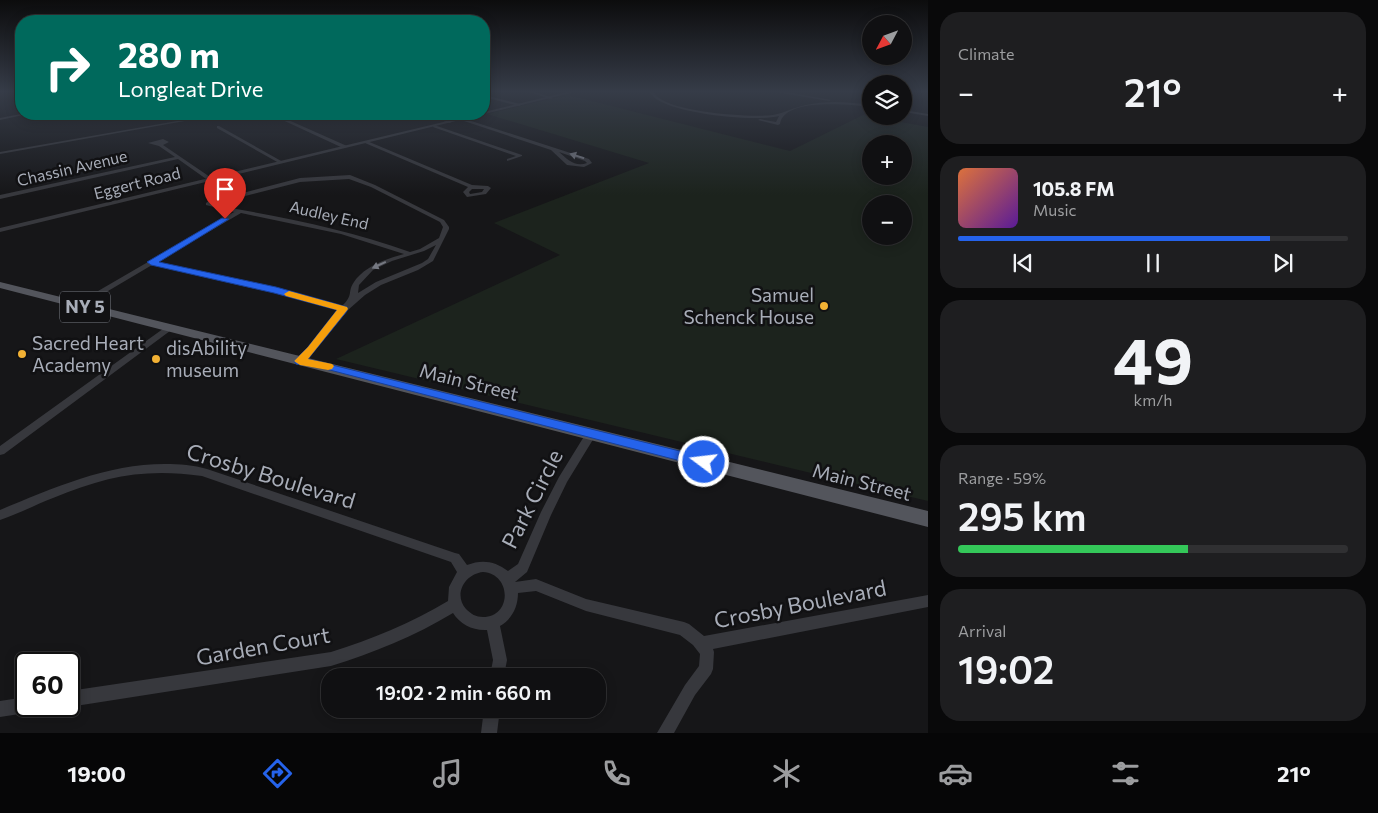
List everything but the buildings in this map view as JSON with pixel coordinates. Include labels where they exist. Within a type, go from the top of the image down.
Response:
[{"type":"main road","name":"Main Street","points":[[0,285],[928,519]]},
{"type":"street","points":[[0,154],[154,126]]},
{"type":"street","points":[[299,126],[345,147]]},
{"type":"street","name":"Eggert Road","points":[[0,230],[433,126]]},
{"type":"street","points":[[435,126],[520,156],[509,160]]},
{"type":"street","points":[[484,126],[552,148],[590,162],[584,166],[569,164],[552,148]]},
{"type":"street","points":[[218,127],[281,162]]},
{"type":"street","points":[[367,142],[471,187]]},
{"type":"street","points":[[161,144],[211,180]]},
{"type":"street","name":"Chassin Avenue","points":[[0,197],[179,157]]},
{"type":"street","points":[[228,209],[230,202],[235,197],[300,180],[340,177],[355,178],[442,221],[447,231],[440,240],[435,256],[427,263],[380,282],[353,300],[343,309],[312,350],[300,361]]},
{"type":"street","name":"Audley End","points":[[235,197],[208,202],[210,206],[337,229],[375,240],[411,254]]},
{"type":"street","points":[[78,305],[240,211]]},
{"type":"street","points":[[353,300],[356,284],[371,268],[411,254],[440,240]]},
{"type":"street","points":[[151,262],[276,290],[343,309]]},
{"type":"street","points":[[0,451],[170,328]]},
{"type":"street","name":"Park Circle","points":[[509,583],[523,568],[545,515],[563,480],[592,433]]},
{"type":"street","name":"Crosby Boulevard","points":[[0,515],[66,487],[110,473],[152,467],[186,469],[203,472],[455,558],[465,572]]},
{"type":"street","points":[[482,568],[492,569],[509,583],[511,605],[507,612],[492,622],[474,621],[460,612],[455,604],[453,597],[456,583],[465,572],[482,568]]},
{"type":"street","name":"Crosby Boulevard","points":[[509,583],[536,585],[586,605],[684,629],[701,644],[928,601]]},
{"type":"street","name":"Garden Court","points":[[80,697],[330,660],[361,650],[422,623],[455,604]]},
{"type":"street","points":[[492,622],[500,660],[498,668]]},
{"type":"street","points":[[664,733],[706,668],[707,652],[701,644]]},
{"type":"street","points":[[0,709],[15,707]]},
{"type":"street","points":[[489,733],[491,718]]},
{"type":"shaded area","points":[[527,126],[692,126],[790,151],[840,126],[928,127],[928,501],[336,359],[560,255],[494,223],[649,163]]},
{"type":"slow traffic","points":[[289,294],[343,309],[312,350],[300,361],[328,366]]},
{"type":"place","name":"Samuel Schenck House","points":[[824,306]]},
{"type":"place","name":"Sacred Heart Academy","points":[[22,354]]},
{"type":"place","name":"disAbility museum","points":[[156,359]]},
{"type":"route","points":[[225,219],[151,262],[276,290],[343,309],[312,350],[300,361],[704,462]]}]
